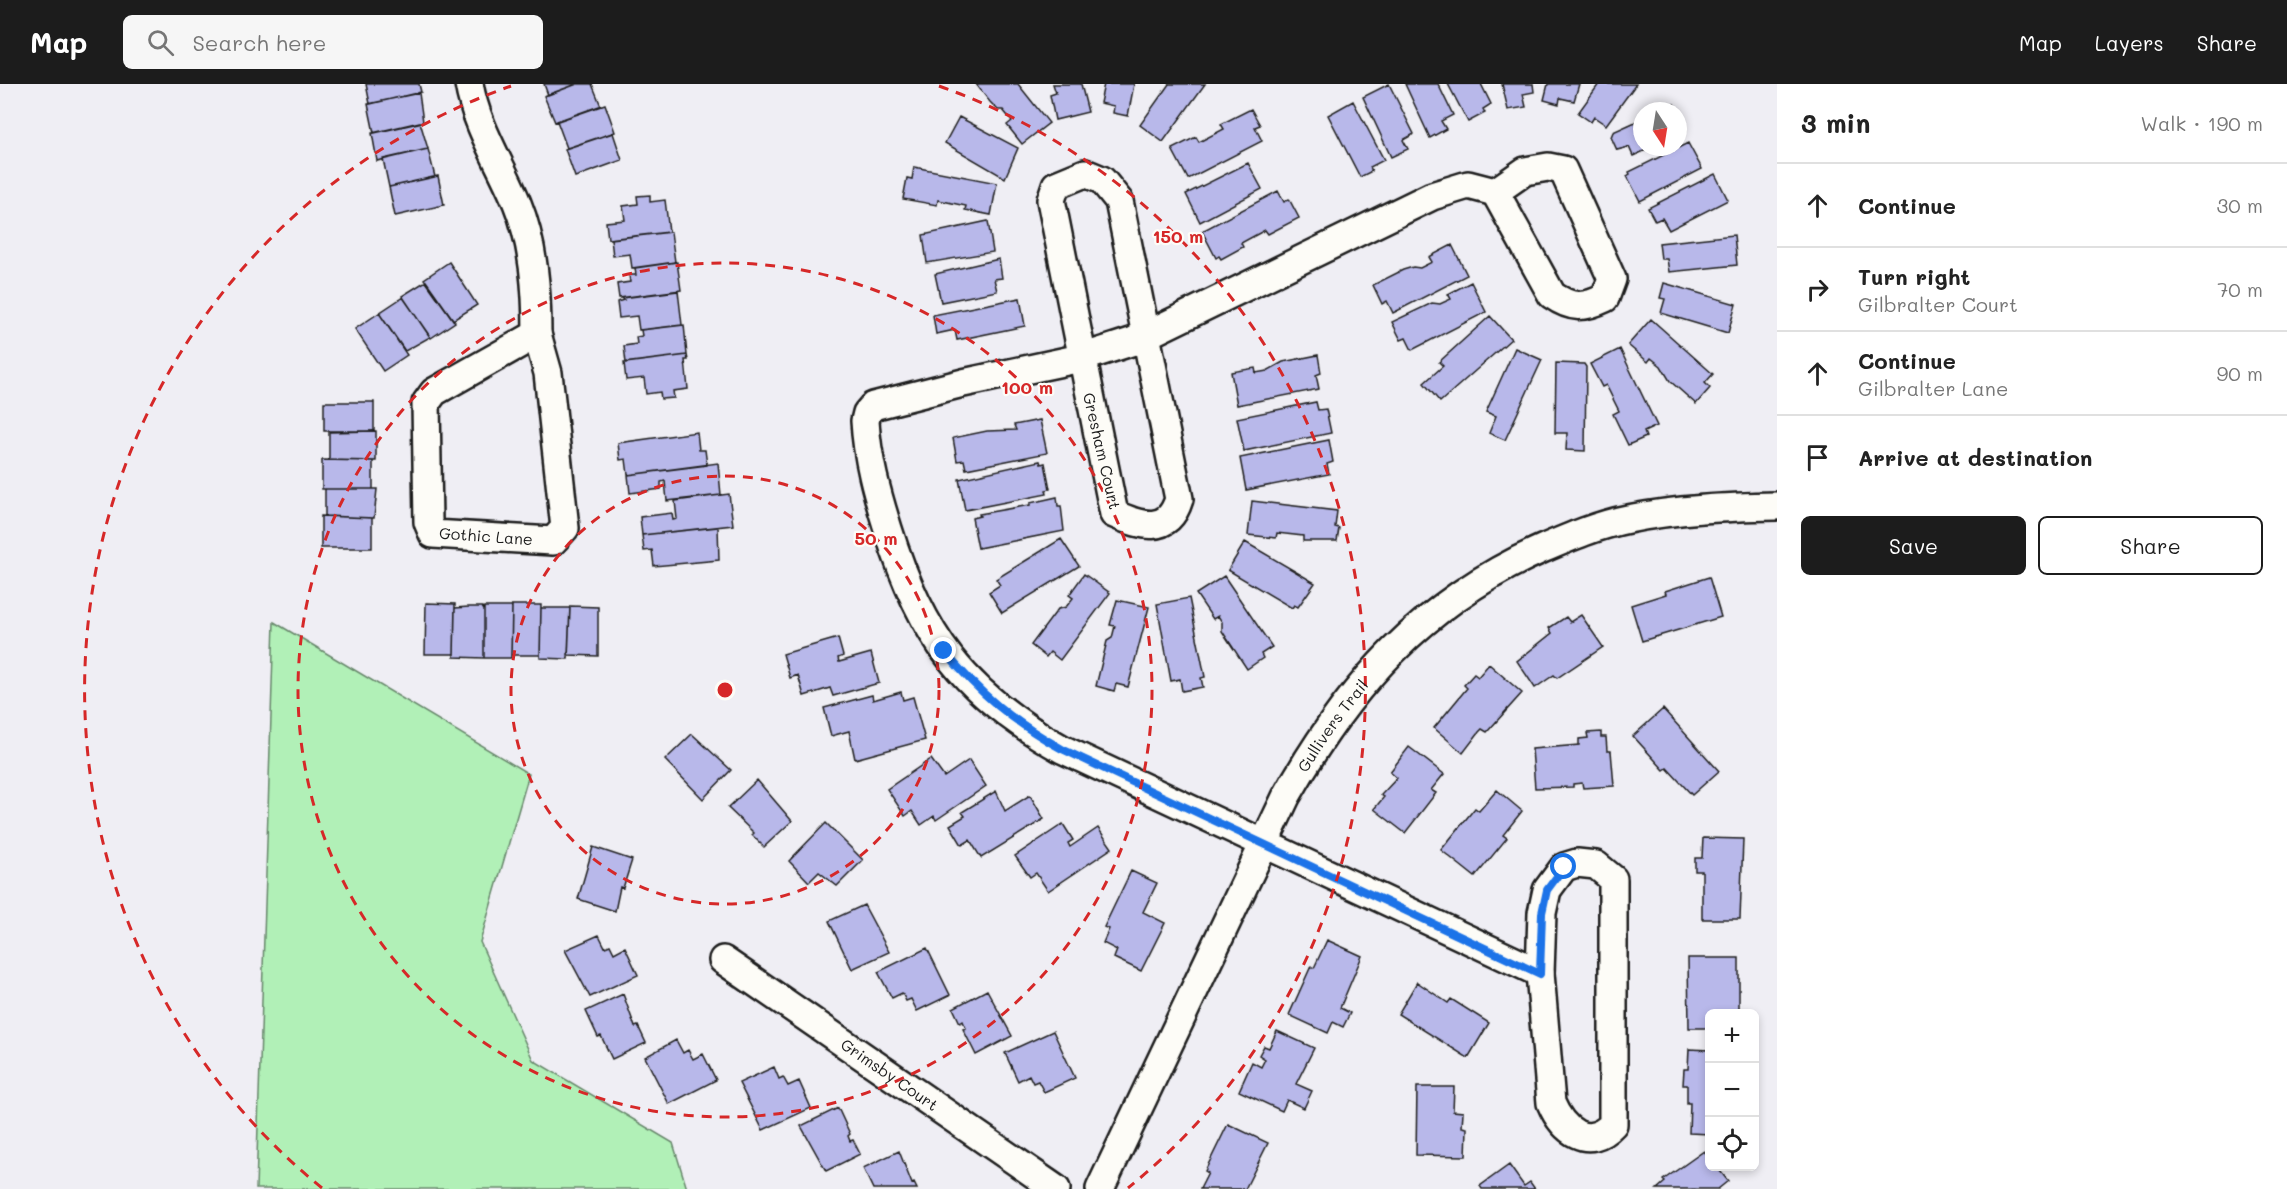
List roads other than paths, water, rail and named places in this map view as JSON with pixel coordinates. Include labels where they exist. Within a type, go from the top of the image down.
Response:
[{"type":"street","name":"Gothic Lane","points":[[469,84],[482,126],[518,205],[529,245],[537,303],[537,334],[548,372],[564,528],[553,540],[433,534],[428,522],[426,403],[434,392],[537,334]]},
{"type":"street","points":[[1495,192],[1525,171],[1548,167],[1563,170],[1612,279],[1605,298],[1587,307],[1567,305],[1552,295],[1495,192],[1468,185],[1432,196],[1146,335],[1081,358],[873,406],[865,418],[874,478],[910,594],[924,622],[965,677],[1022,726],[1062,749],[1540,974]]},
{"type":"street","name":"Gresham Court","points":[[1085,174],[1102,180],[1119,201],[1146,335],[1179,499],[1174,513],[1162,522],[1142,526],[1114,514],[1051,200],[1056,185],[1085,174]]},
{"type":"street","name":"Gullivers Trail","points":[[1100,1189],[1137,1115],[1262,844],[1312,750],[1367,676],[1415,629],[1462,592],[1526,556],[1611,524],[1715,507],[1777,506]]},
{"type":"street","points":[[1577,863],[1596,865],[1613,879],[1613,1124],[1604,1133],[1587,1137],[1571,1132],[1558,1119],[1551,1103],[1540,974],[1542,913],[1547,890],[1564,867],[1577,863]]},
{"type":"street","name":"Grimsby Court","points":[[723,960],[1056,1189]]}]
